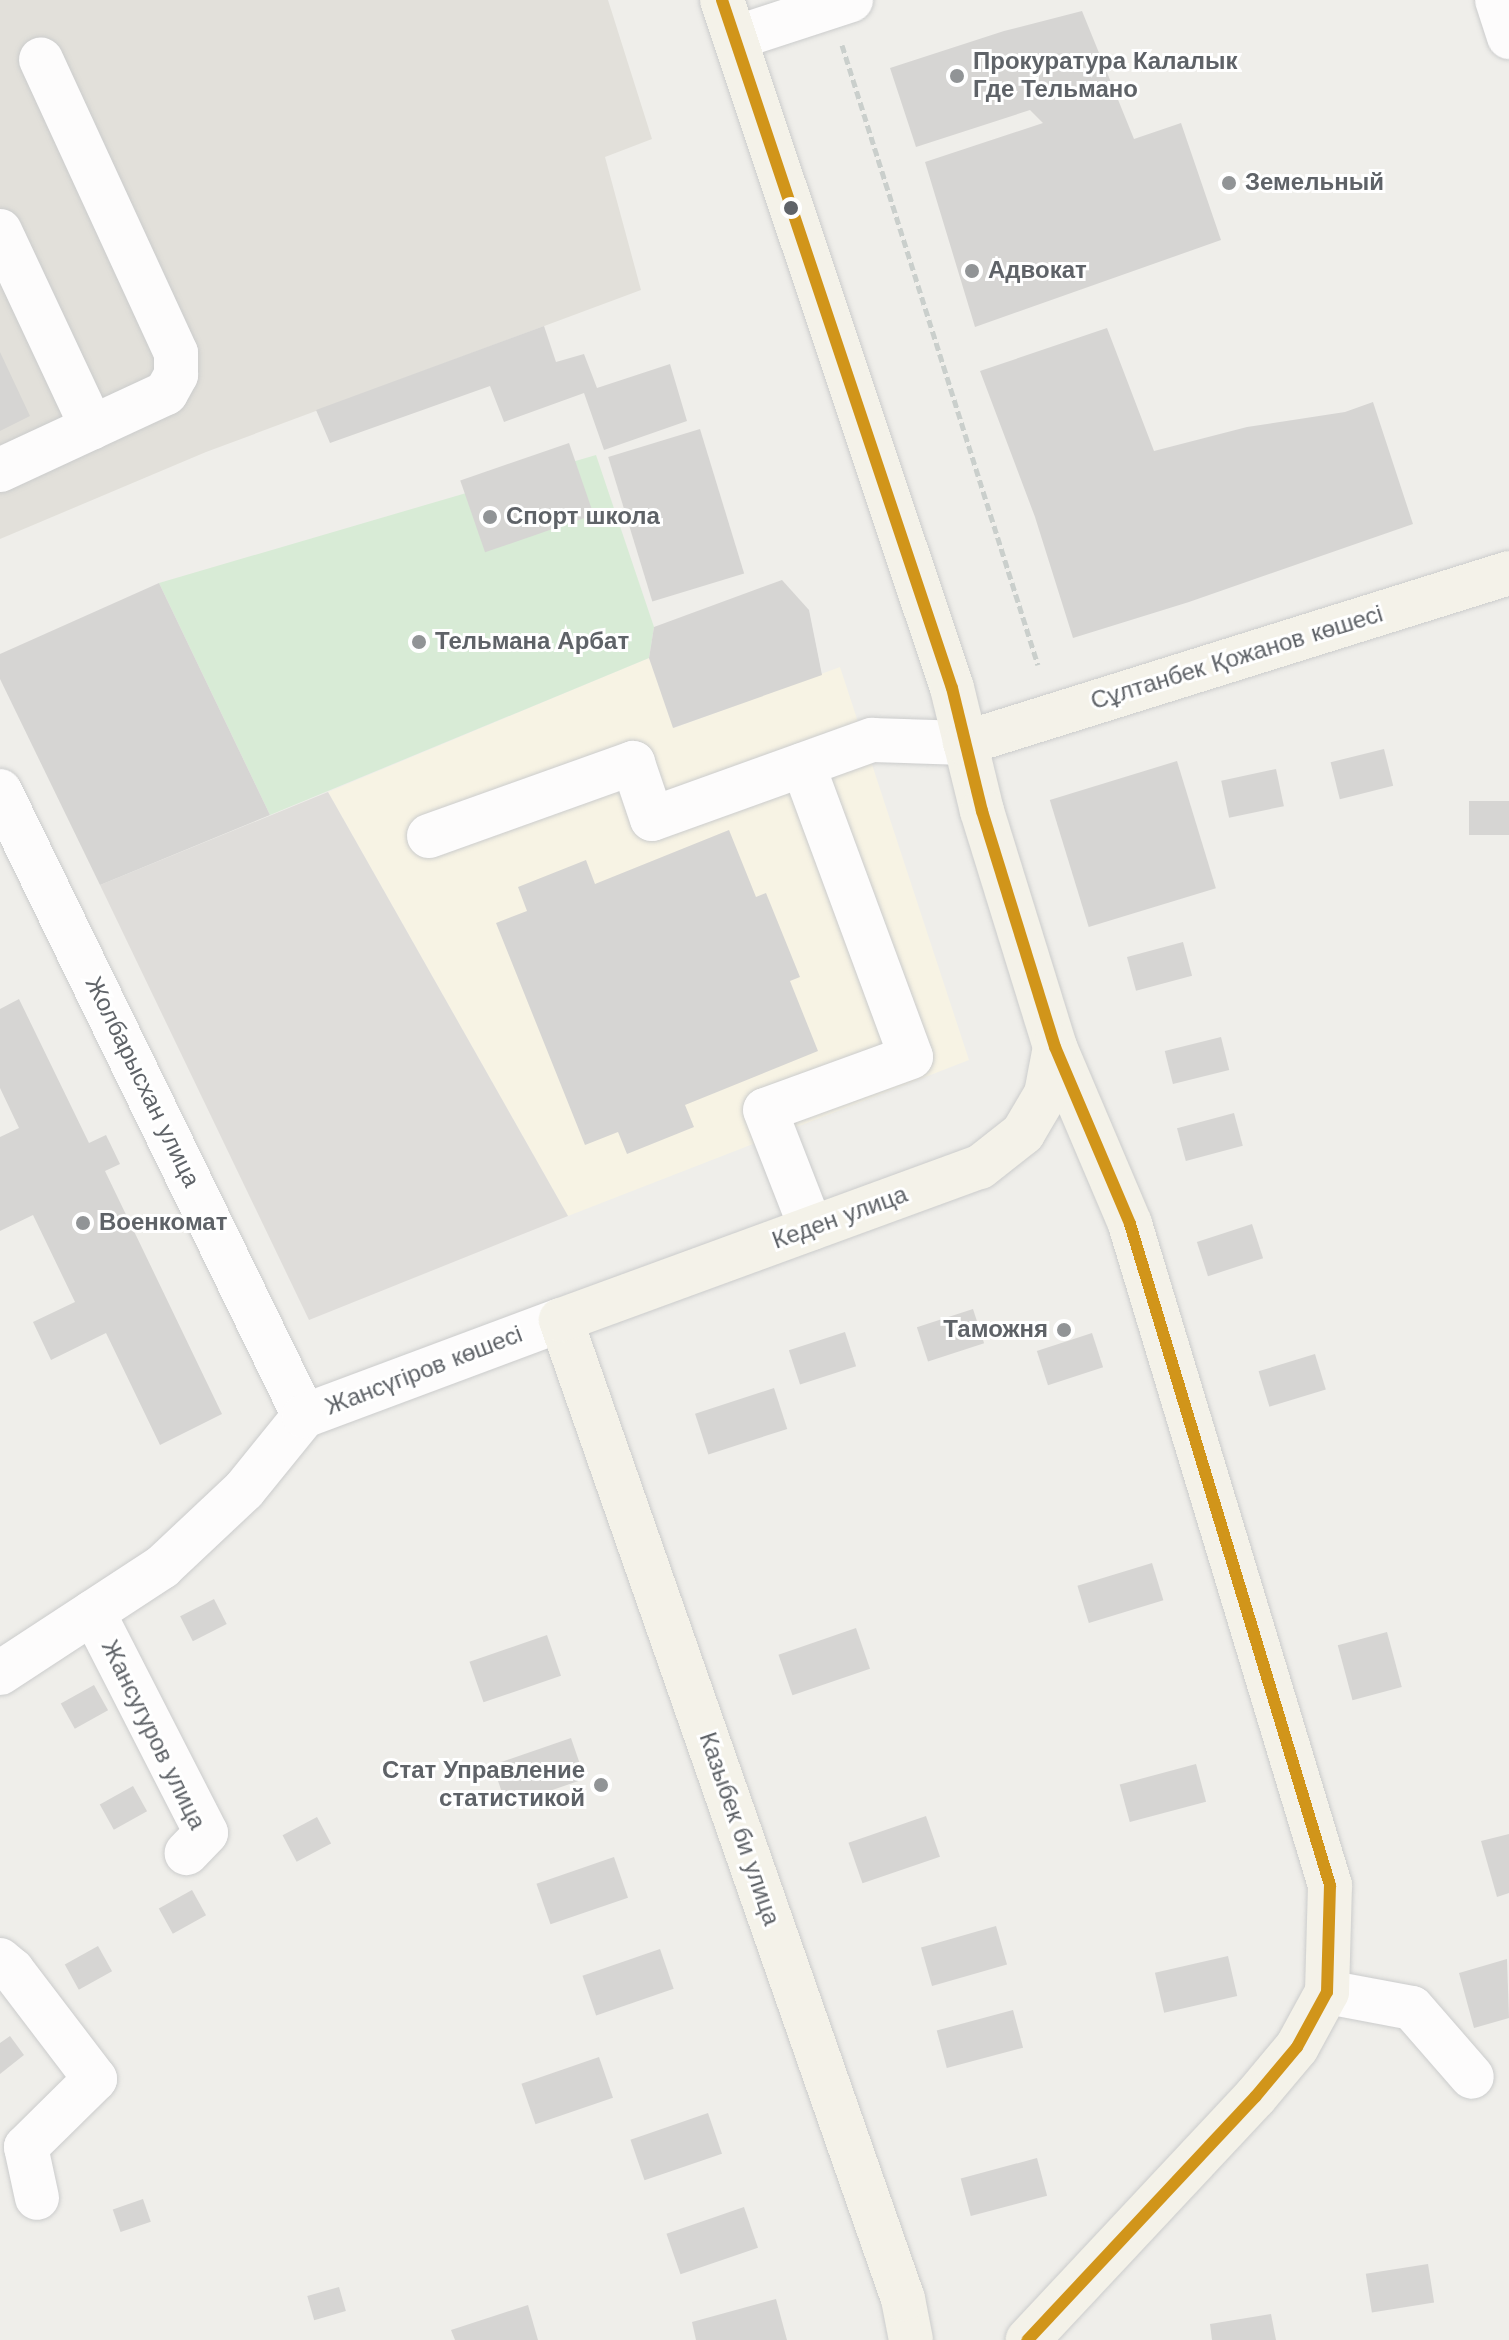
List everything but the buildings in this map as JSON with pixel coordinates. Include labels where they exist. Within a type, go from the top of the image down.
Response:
[{"type":"main road","points":[[729,19],[952,688],[982,811],[1055,1047],[1130,1224],[1330,1885],[1327,1992],[1297,2047],[1255,2097],[1028,2340]]},
{"type":"main road","name":"Сұлтанбек Қожанов көшесі","points":[[965,743],[1509,573]]},
{"type":"main road","name":"Кеден улица","points":[[561,1320],[980,1167],[1023,1133],[1046,1094],[1055,1047]]},
{"type":"main road","name":"Казыбек би улица","points":[[561,1320],[907,2320]]},
{"type":"main road","points":[[907,2320],[924,2325],[943,2340]]},
{"type":"street","points":[[1497,0],[1509,37]]},
{"type":"street","points":[[729,19],[841,4]]},
{"type":"street","points":[[0,470],[166,393],[176,375],[176,353],[41,60]]},
{"type":"street","points":[[0,231],[92,427]]},
{"type":"street","points":[[429,836],[633,763],[652,819],[872,740],[965,743]]},
{"type":"street","points":[[803,765],[911,1057],[765,1110],[811,1228]]},
{"type":"street","name":"Жолбарысхан улица","points":[[0,791],[304,1416]]},
{"type":"street","name":"Жансүгіров көшесі","points":[[0,1673],[162,1567],[244,1490],[304,1416],[561,1320]]},
{"type":"street","name":"Жансугуров улица","points":[[93,1612],[206,1833],[187,1853]]},
{"type":"street","points":[[0,1960],[12,1970],[95,2079],[26,2147],[37,2198]]},
{"type":"street","points":[[1327,1992],[1412,2008],[1472,2077]]},
{"type":"path","points":[[841,4],[1038,665]]},
{"type":"shaded area","points":[[0,0],[608,0],[652,139],[605,157],[641,290],[206,452],[0,539]]},
{"type":"shaded area","points":[[649,658],[674,728],[840,667],[969,1060],[568,1216],[328,792]]},
{"type":"shaded area","points":[[328,792],[568,1216],[309,1320],[100,885]]},
{"type":"green space","name":"Тельмана Арбат","points":[[596,455],[654,627],[649,658],[270,815],[159,583]]},
{"type":"transit line","points":[[722,0],[952,688],[982,811],[1055,1047],[1130,1224],[1330,1885],[1327,1992],[1297,2047],[1255,2097],[1028,2340]]},
{"type":"place","name":"Прокуратура Калалык Где Тельмано","points":[[957,76]]},
{"type":"place","name":"Земельный","points":[[1229,183]]},
{"type":"place","name":"Адвокат","points":[[972,271]]},
{"type":"place","name":"Спорт школа","points":[[490,517]]},
{"type":"place","name":"Тельмана Арбат","points":[[419,642]]},
{"type":"place","name":"Военкомат","points":[[83,1223]]},
{"type":"place","name":"Таможня","points":[[1064,1330]]},
{"type":"place","name":"Стат Управление статистикой","points":[[601,1785]]}]
